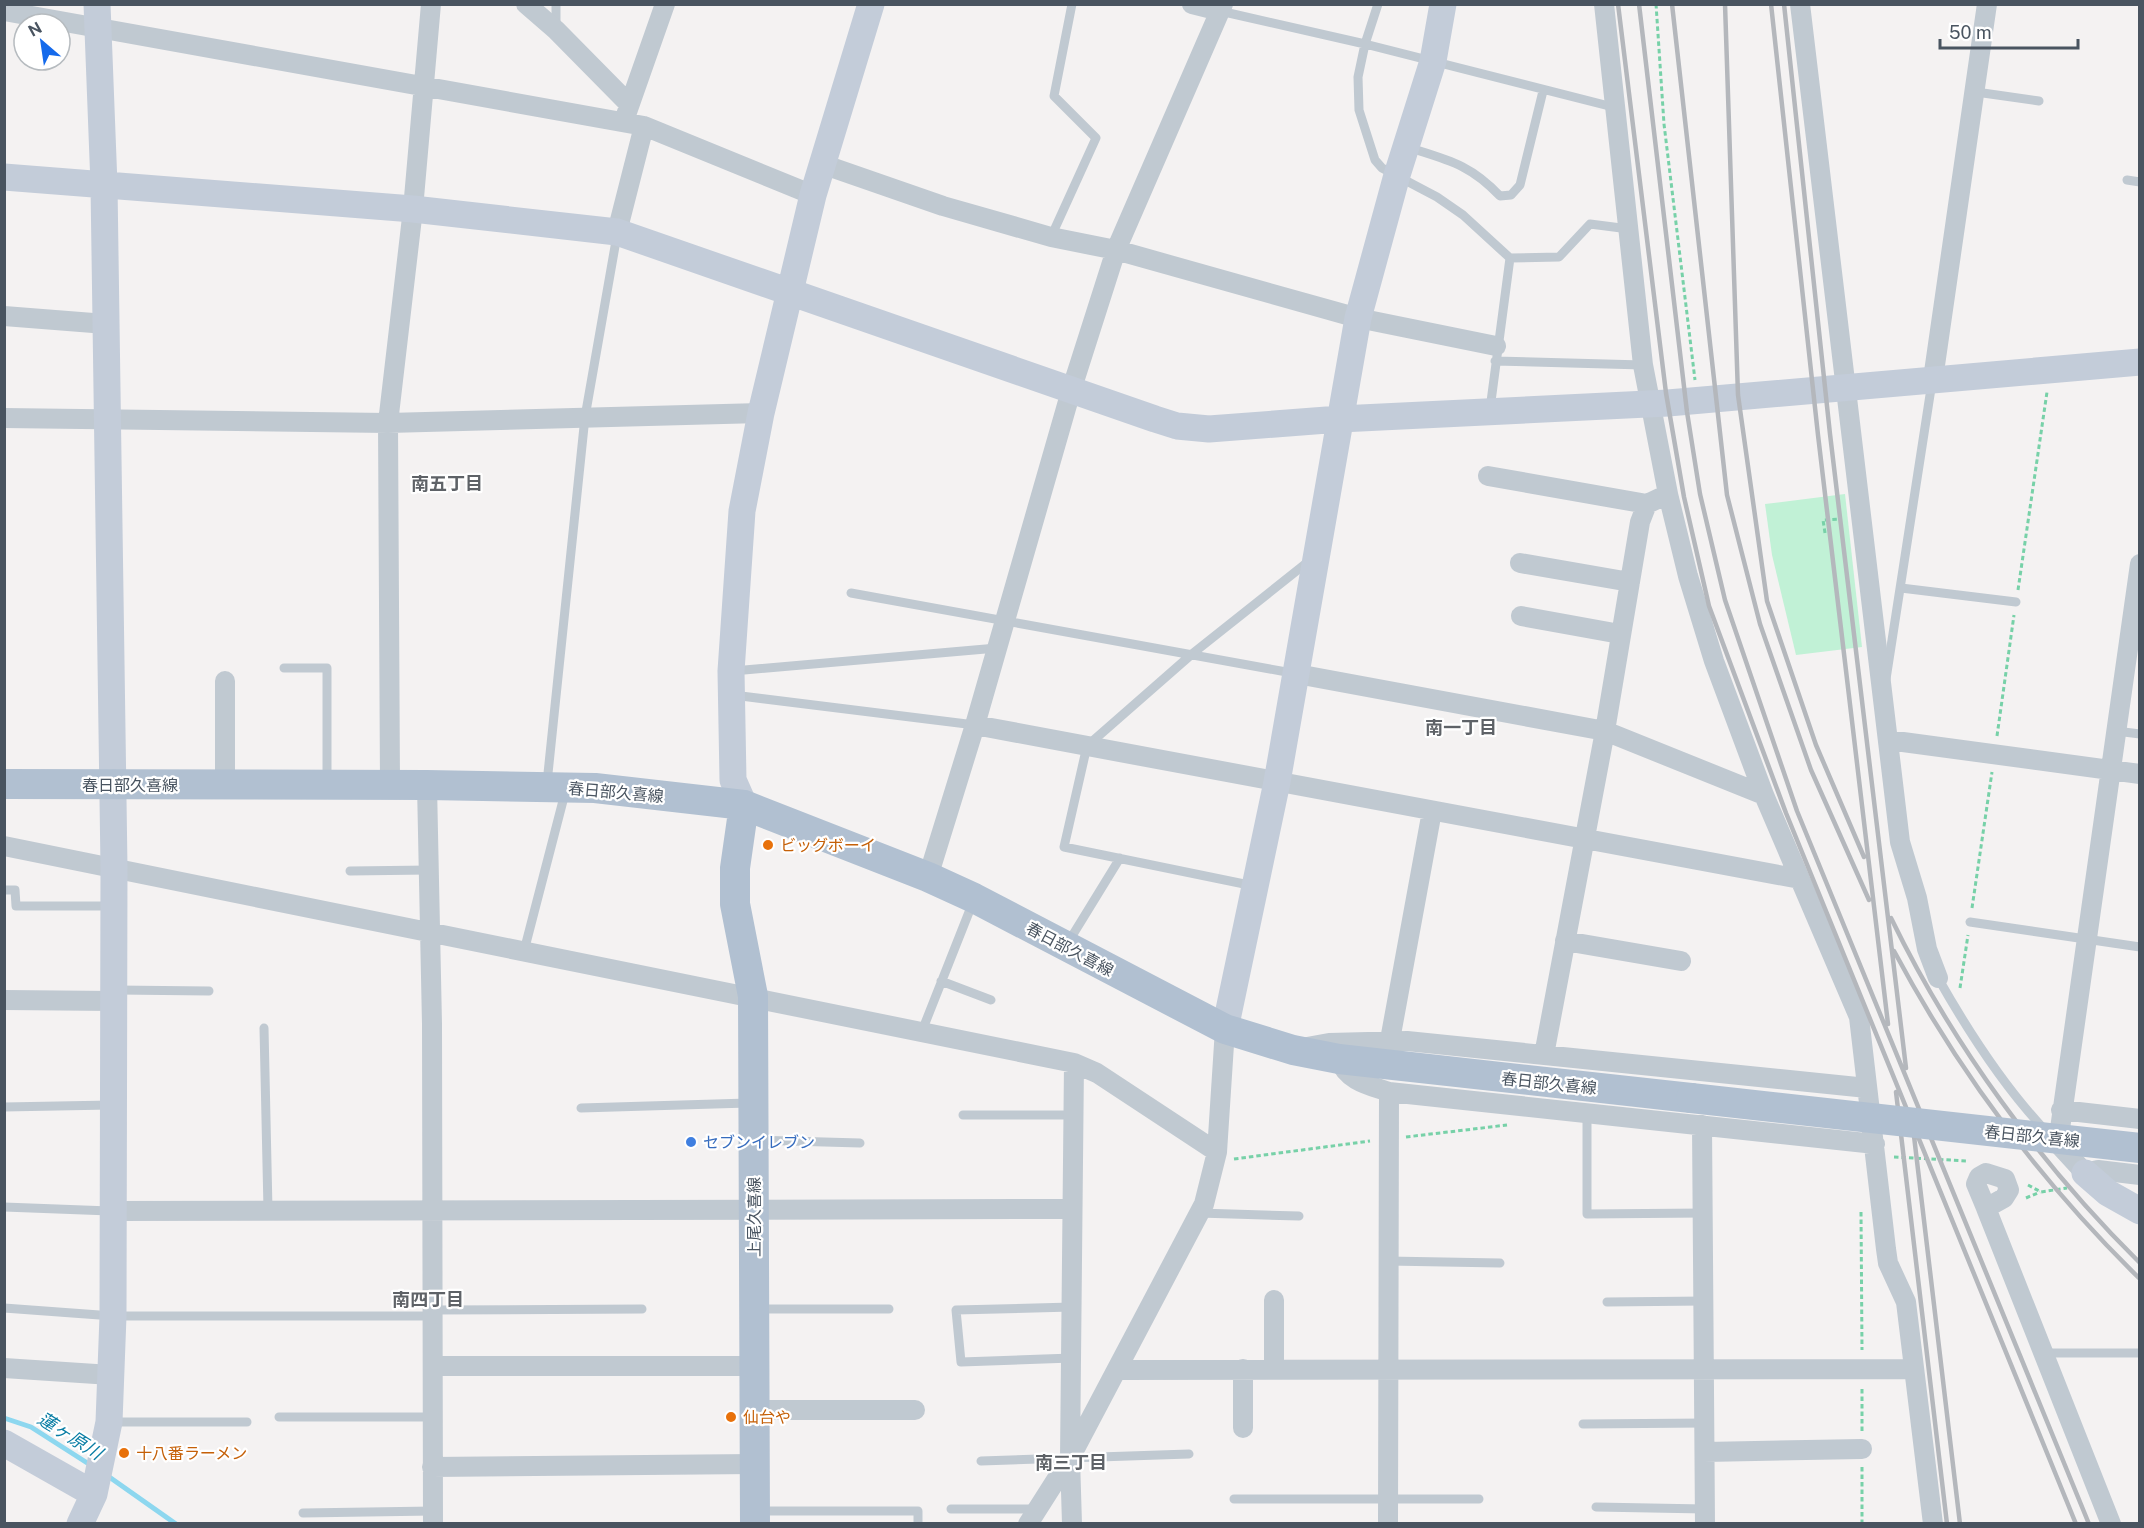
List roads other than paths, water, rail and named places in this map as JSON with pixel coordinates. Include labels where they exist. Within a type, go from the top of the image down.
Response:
[{"type":"main road","name":"春日部久喜線","points":[[4,784],[427,784],[595,788],[744,805],[928,877],[974,898],[1225,1029],[1293,1050],[1339,1059],[1697,1112],[2139,1148]]},
{"type":"main road","name":"上尾久喜線","points":[[744,805],[735,868],[735,904],[753,996],[755,1517]]},
{"type":"street","points":[[390,785],[388,423],[413,208],[431,4]]},
{"type":"street","points":[[526,4],[556,30],[628,103],[634,125],[618,232]]},
{"type":"street","points":[[628,103],[664,4]]},
{"type":"street","points":[[744,805],[733,780],[731,683],[742,511],[761,412],[813,195],[871,4]]},
{"type":"street","points":[[928,877],[975,725],[1071,391],[1116,250],[1222,8],[1192,4]]},
{"type":"street","points":[[1033,1516],[1070,1458],[1199,1213],[1217,1152],[1225,1029],[1298,674],[1358,318],[1397,175],[1433,61],[1443,4]]},
{"type":"street","points":[[1604,4],[1643,365],[1668,494],[1688,576],[1714,662],[1764,795],[1859,1017],[1888,1263],[1906,1302],[1933,1524]]},
{"type":"street","points":[[1800,4],[1901,850],[1913,881],[1927,949],[1938,978]]},
{"type":"street","points":[[1933,380],[1987,4]]},
{"type":"street","points":[[4,11],[98,16],[423,88],[634,125],[813,195]]},
{"type":"street","points":[[80,1524],[94,1494],[109,1422],[112,1316],[114,867],[109,419],[98,16]]},
{"type":"street","points":[[822,164],[943,206],[1051,237],[1116,250],[1358,318],[1496,353]]},
{"type":"street","points":[[4,177],[413,208],[618,232],[1071,391],[1177,426],[1209,429],[1340,419],[1650,404],[2139,362]]},
{"type":"street","points":[[4,316],[106,324]]},
{"type":"street","points":[[4,418],[388,423],[761,412]]},
{"type":"street","points":[[1488,476],[1647,504],[1668,494]]},
{"type":"street","points":[[1544,1055],[1605,731],[1640,522],[1647,504]]},
{"type":"street","points":[[1520,563],[1630,582]]},
{"type":"street","points":[[2058,1143],[2139,564]]},
{"type":"street","points":[[1521,616],[1620,634]]},
{"type":"street","points":[[1298,674],[1605,731],[1764,795]]},
{"type":"street","points":[[225,681],[225,785]]},
{"type":"street","points":[[975,725],[1800,879]]},
{"type":"street","points":[[1888,740],[2139,774]]},
{"type":"street","points":[[427,784],[433,1517]]},
{"type":"street","points":[[1390,1040],[1432,811]]},
{"type":"street","points":[[4,846],[753,996],[1074,1063],[1097,1073],[1217,1152]]},
{"type":"street","points":[[1565,941],[1681,961]]},
{"type":"street","points":[[4,1000],[114,996]]},
{"type":"street","points":[[1293,1050],[1329,1043],[1390,1040],[1867,1088]]},
{"type":"street","points":[[1339,1059],[1343,1071],[1359,1082],[1389,1092],[1587,1114],[1697,1112],[1845,1143],[1875,1144]]},
{"type":"street","points":[[1072,1524],[1070,1458],[1074,1063]]},
{"type":"street","points":[[1388,1524],[1389,1092]]},
{"type":"street","points":[[2061,1110],[2139,1119]]},
{"type":"street","points":[[1697,1112],[1704,1213],[1705,1516]]},
{"type":"street","points":[[2043,1128],[2085,1173],[2108,1193],[2139,1211]]},
{"type":"street","points":[[2085,1173],[2098,1170],[2139,1175]]},
{"type":"street","points":[[1986,1208],[2111,1524]]},
{"type":"street","points":[[113,1211],[1072,1209]]},
{"type":"street","points":[[1274,1300],[1274,1368]]},
{"type":"street","points":[[433,1366],[754,1366]]},
{"type":"street","points":[[1117,1370],[1389,1367],[1914,1369]]},
{"type":"street","points":[[4,1368],[111,1375]]},
{"type":"street","points":[[1243,1369],[1243,1428]]},
{"type":"street","points":[[755,1410],[915,1410]]},
{"type":"street","points":[[4,1443],[94,1494]]},
{"type":"street","points":[[1705,1452],[1862,1449]]},
{"type":"street","points":[[432,1467],[755,1464]]},
{"type":"lane","points":[[556,4],[556,30]]},
{"type":"lane","points":[[1051,237],[1096,138],[1054,96],[1072,4]]},
{"type":"lane","points":[[1378,4],[1365,44],[1358,77],[1359,110],[1375,160],[1382,168],[1463,215],[1510,258],[1559,257],[1590,224],[1629,229]]},
{"type":"lane","points":[[1222,8],[1617,108]]},
{"type":"lane","points":[[1406,147],[1460,164],[1473,170],[1500,196],[1511,195],[1520,185],[1543,91]]},
{"type":"lane","points":[[1976,92],[2039,101]]},
{"type":"lane","points":[[2127,180],[2139,182]]},
{"type":"lane","points":[[524,951],[557,787],[585,417],[618,232]]},
{"type":"lane","points":[[1490,411],[1510,258]]},
{"type":"lane","points":[[1496,353],[1643,365]]},
{"type":"lane","points":[[1882,693],[1889,671],[1933,380]]},
{"type":"lane","points":[[1254,886],[1064,846],[1087,746],[1192,654],[1318,554]]},
{"type":"lane","points":[[1901,588],[2016,602]]},
{"type":"lane","points":[[851,593],[1298,674]]},
{"type":"lane","points":[[731,683],[997,648]]},
{"type":"lane","points":[[284,668],[327,668],[327,785]]},
{"type":"lane","points":[[731,683],[975,725]]},
{"type":"lane","points":[[2116,731],[2139,734]]},
{"type":"lane","points":[[1066,946],[1120,858]]},
{"type":"lane","points":[[350,871],[429,870]]},
{"type":"lane","points":[[4,890],[15,890],[16,906],[114,906]]},
{"type":"lane","points":[[922,1031],[974,898]]},
{"type":"lane","points":[[1970,922],[2139,947]]},
{"type":"lane","points":[[1938,978],[1957,1011],[2025,1110],[2043,1128]]},
{"type":"lane","points":[[942,981],[991,1000]]},
{"type":"lane","points":[[114,996],[209,992]]},
{"type":"lane","points":[[264,1028],[268,1210]]},
{"type":"lane","points":[[581,1108],[754,1103]]},
{"type":"lane","points":[[4,1107],[113,1105]]},
{"type":"lane","points":[[1587,1114],[1587,1214],[1704,1213]]},
{"type":"lane","points":[[963,1115],[1073,1115]]},
{"type":"lane","points":[[754,1140],[860,1143]]},
{"type":"lane","points":[[4,1207],[113,1211]]},
{"type":"lane","points":[[1199,1213],[1299,1216]]},
{"type":"lane","points":[[1388,1261],[1500,1263]]},
{"type":"lane","points":[[1607,1302],[1704,1301]]},
{"type":"lane","points":[[1071,1307],[956,1310],[961,1362],[1072,1358]]},
{"type":"lane","points":[[4,1308],[112,1316],[642,1309]]},
{"type":"lane","points":[[754,1309],[889,1309]]},
{"type":"lane","points":[[2043,1353],[2139,1353]]},
{"type":"lane","points":[[279,1417],[432,1417]]},
{"type":"lane","points":[[109,1422],[247,1422]]},
{"type":"lane","points":[[1583,1424],[1705,1423]]},
{"type":"lane","points":[[981,1461],[1189,1454]]},
{"type":"lane","points":[[1234,1499],[1479,1499]]},
{"type":"lane","points":[[1596,1507],[1705,1516]]},
{"type":"lane","points":[[951,1509],[1033,1516]]},
{"type":"lane","points":[[755,1517],[918,1511],[918,1524]]},
{"type":"lane","points":[[303,1513],[433,1517]]},
{"type":"waterway","name":"蓮ヶ原川","points":[[4,1418],[31,1427],[92,1466]]},
{"type":"waterway","name":"蓮ヶ原川","points":[[105,1474],[176,1524]]},
{"type":"railway","points":[[1618,4],[1666,393],[1684,497],[1709,606],[1786,813],[2076,1524]]},
{"type":"railway","points":[[1639,4],[1687,412],[1700,494],[1725,600],[1797,811],[2089,1524]]},
{"type":"railway","points":[[1672,4],[1727,495],[1760,624],[1811,770],[1869,900]]},
{"type":"railway","points":[[1725,4],[1738,395],[1767,601],[1816,745],[1864,857]]},
{"type":"railway","points":[[1771,4],[1818,435],[1888,1024]]},
{"type":"railway","points":[[1784,4],[1830,434],[1906,1068]]},
{"type":"railway","points":[[1891,918],[1942,1011],[2001,1101],[2067,1185],[2140,1263]]},
{"type":"railway","points":[[1894,951],[1946,1039],[2004,1124],[2069,1204],[2140,1279]]},
{"type":"railway","points":[[1896,1092],[1947,1524]]},
{"type":"railway","points":[[1914,1136],[1960,1524]]},
{"type":"place","name":"ビッグボーイ","points":[[768,845]]},
{"type":"place","name":"セブンイレブン","points":[[691,1142]]},
{"type":"place","name":"仙台や","points":[[731,1417]]},
{"type":"place","name":"十八番ラーメン","points":[[124,1453]]},
{"type":"district","name":"南五丁目","points":[[447,484]]},
{"type":"district","name":"南一丁目","points":[[1461,728]]},
{"type":"district","name":"南四丁目","points":[[428,1300]]},
{"type":"district","name":"南三丁目","points":[[1071,1463]]}]
